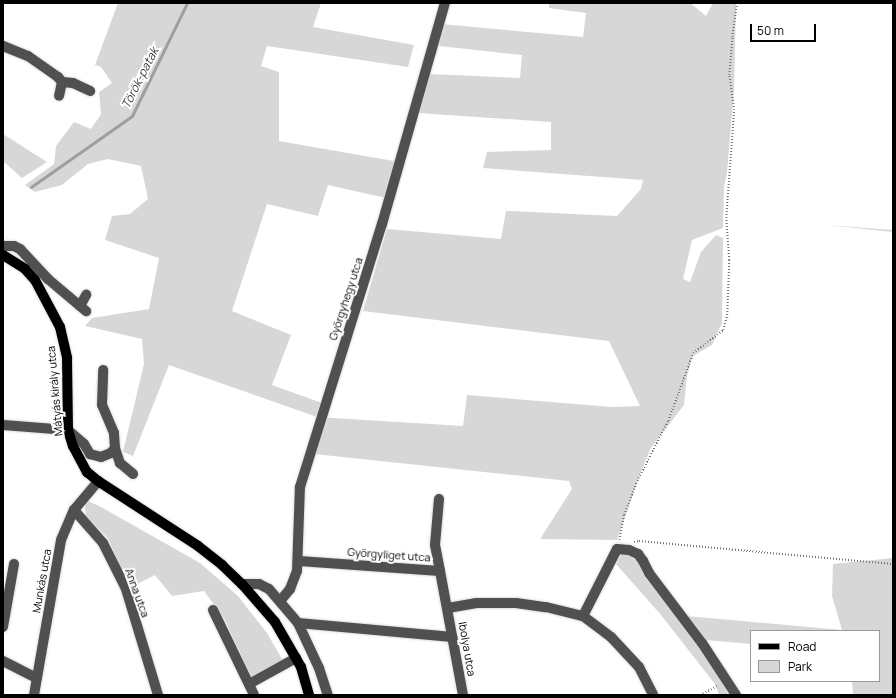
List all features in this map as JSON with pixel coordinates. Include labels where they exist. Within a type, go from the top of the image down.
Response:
[{"type":"main road","name":"Mátyás király utca","points":[[3,255],[25,269],[35,280],[60,327],[66,354],[68,430],[80,460],[98,481],[198,546],[222,565],[242,584],[275,622],[301,667],[309,695]]},
{"type":"street","name":"Györgyhegy utca","points":[[280,601],[294,581],[298,561],[300,487],[382,224],[445,3]]},
{"type":"street","points":[[3,46],[28,56],[52,72],[62,82],[73,83],[90,91]]},
{"type":"street","points":[[59,96],[62,82]]},
{"type":"street","points":[[3,246],[30,247]]},
{"type":"street","points":[[14,246],[24,253],[48,279],[83,308],[86,296]]},
{"type":"street","points":[[103,370],[102,405],[114,433],[115,448],[120,463],[133,474]]},
{"type":"street","points":[[3,425],[68,430],[84,444],[90,454],[101,457],[111,453],[115,448]]},
{"type":"street","name":"Munkás utca","points":[[34,695],[61,540],[74,510],[98,481]]},
{"type":"street","points":[[439,499],[434,545],[440,571]]},
{"type":"street","name":"Anna utca","points":[[74,510],[103,543],[126,589],[158,695]]},
{"type":"street","points":[[583,616],[617,549],[629,550],[638,554],[659,588],[702,643],[736,695]]},
{"type":"street","name":"Györgyliget utca","points":[[298,561],[440,571],[448,608]]},
{"type":"street","points":[[3,627],[14,564]]},
{"type":"street","points":[[242,584],[259,584],[269,589],[298,624],[320,668],[328,695]]},
{"type":"street","points":[[448,608],[477,603],[516,603],[546,607],[583,616],[611,638],[638,667],[653,695]]},
{"type":"street","name":"Ibolya utca","points":[[448,608],[463,695]]},
{"type":"street","points":[[213,610],[254,695]]},
{"type":"street","points":[[298,624],[452,637]]},
{"type":"street","points":[[248,684],[296,658]]},
{"type":"street","points":[[3,660],[36,678]]},
{"type":"path","points":[[617,549],[624,515],[637,481],[668,421],[693,353],[723,330],[727,315],[729,260],[726,218],[734,110],[729,75],[732,37],[737,3]]},
{"type":"path","points":[[631,543],[638,541],[893,564]]},
{"type":"path","points":[[700,695],[727,681]]},
{"type":"green space","points":[[118,3],[321,3],[313,27],[414,45],[408,67],[267,46],[261,66],[279,72],[279,141],[405,163],[395,200],[328,185],[318,216],[267,204],[232,311],[291,335],[272,385],[322,403],[317,417],[169,365],[133,456],[123,452],[144,364],[142,339],[85,326],[92,318],[149,309],[159,258],[105,240],[112,216],[130,214],[148,199],[141,166],[108,159],[88,164],[62,185],[35,192],[25,185],[54,164],[56,146],[74,122],[91,129],[101,114],[99,92],[112,83],[101,67],[95,65]]},
{"type":"green space","points":[[549,3],[690,3],[706,16],[713,3],[736,3],[734,90],[727,173],[724,187],[723,228],[692,240],[683,279],[690,282],[701,252],[716,235],[723,238],[722,323],[712,345],[693,356],[687,376],[684,405],[651,448],[617,540],[540,539],[572,489],[569,481],[314,454],[317,417],[463,426],[467,395],[612,407],[640,406],[609,341],[363,311],[387,229],[501,239],[506,211],[617,216],[641,189],[643,180],[483,168],[487,152],[551,150],[551,122],[418,113],[428,74],[520,78],[522,55],[439,46],[441,24],[583,37],[586,13],[549,8]]},
{"type":"green space","points":[[3,134],[47,162],[22,178],[3,161]]},
{"type":"green space","points":[[826,225],[893,230],[893,232]]},
{"type":"green space","points":[[88,501],[200,563],[238,596],[267,633],[282,659],[281,663],[251,677],[224,618],[204,591],[172,596],[155,575],[129,588],[108,538],[86,517],[85,506]]},
{"type":"green space","points":[[623,550],[640,563],[650,583],[675,615],[842,630],[750,630],[750,644],[695,639],[729,695],[719,695],[715,684],[661,615],[616,564]]},
{"type":"green space","points":[[893,558],[893,695],[853,695],[852,682],[880,682],[880,630],[842,630],[832,596],[833,564]]},
{"type":"waterway","name":"Török-patak","points":[[31,187],[132,116],[187,3]]}]
